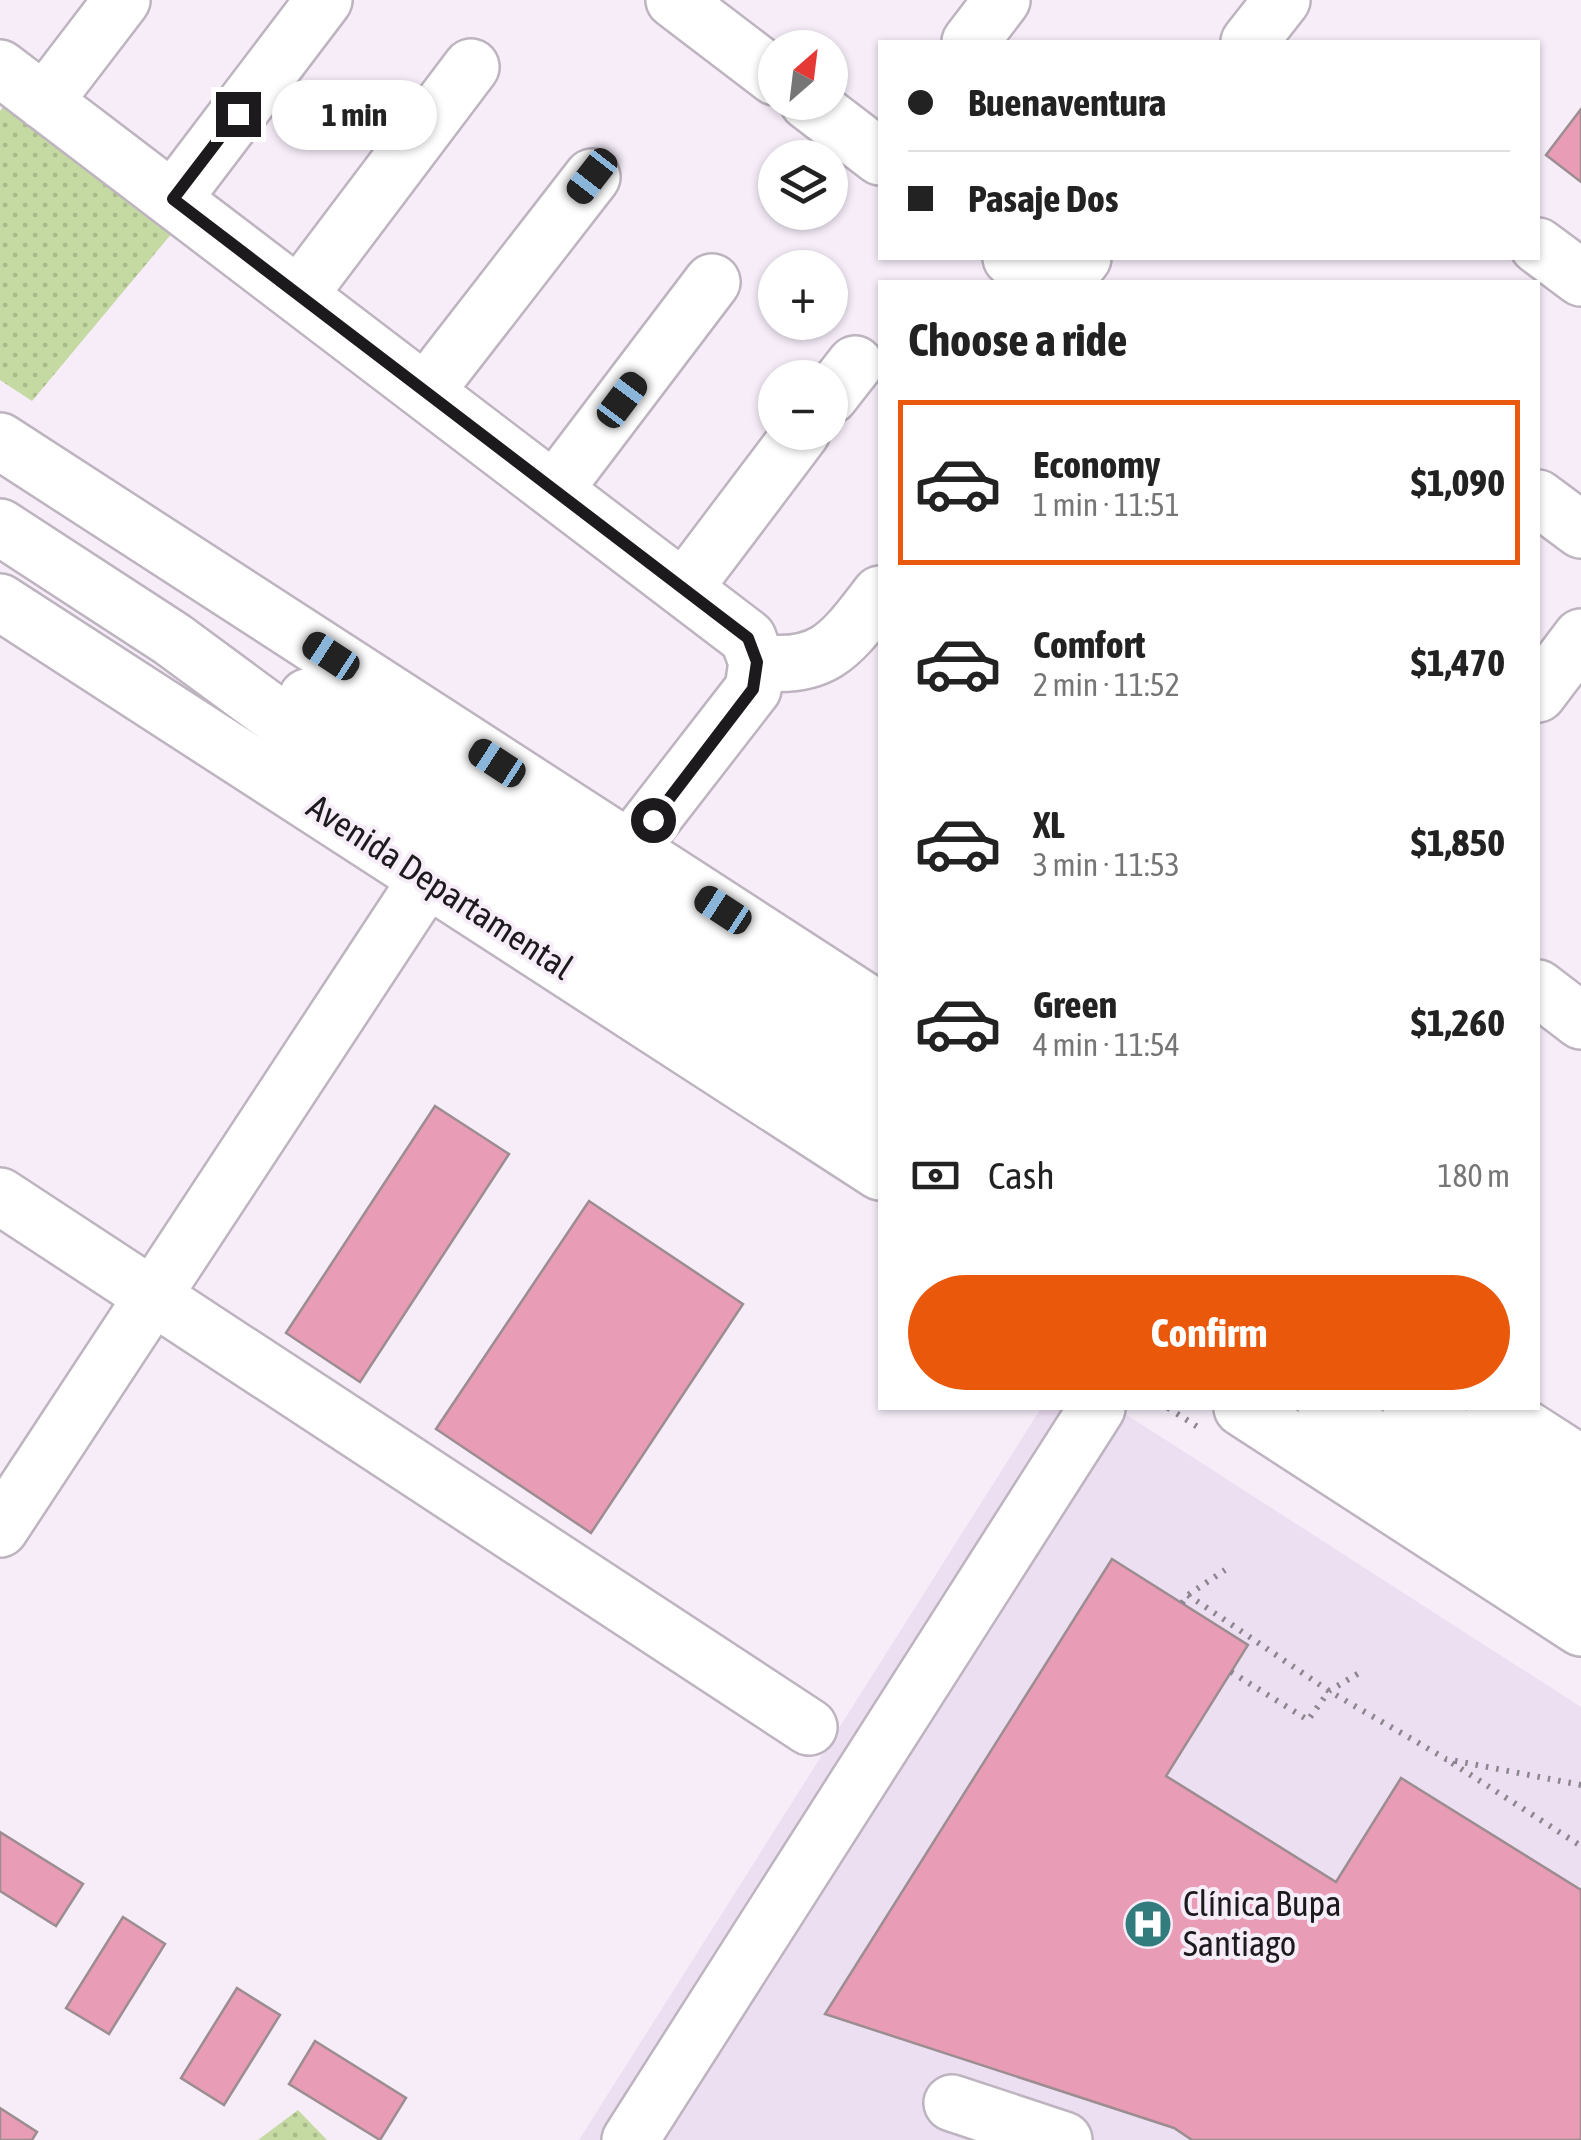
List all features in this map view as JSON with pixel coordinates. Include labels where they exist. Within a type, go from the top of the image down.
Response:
[{"type":"street","points":[[44,102],[122,0]]},
{"type":"street","points":[[173,199],[324,0]]},
{"type":"street","points":[[972,40],[1002,0]]},
{"type":"street","points":[[697,7],[758,62]]},
{"type":"street","points":[[300,295],[472,66]]},
{"type":"street","points":[[0,68],[748,638],[757,662],[753,689],[629,849]]},
{"type":"street","points":[[832,120],[878,155]]},
{"type":"street","points":[[426,391],[592,176]]},
{"type":"street","points":[[1540,247],[1581,278]]},
{"type":"street","points":[[1014,260],[1040,280]]},
{"type":"street","points":[[1066,280],[1081,260]]},
{"type":"street","points":[[555,489],[712,282]]},
{"type":"street","points":[[0,441],[878,1010]]},
{"type":"street","points":[[685,587],[788,450]]},
{"type":"street","points":[[0,498],[878,1065]]},
{"type":"street","points":[[1540,499],[1581,530]]},
{"type":"street","points":[[0,527],[172,638],[392,801],[878,1118]]},
{"type":"street","points":[[757,662],[791,664],[827,654],[841,644],[878,597]]},
{"type":"street","name":"Avenida Departamental","points":[[0,602],[878,1171]]},
{"type":"street","points":[[1540,691],[1581,637]]},
{"type":"street","points":[[0,1529],[427,879]]},
{"type":"street","points":[[1540,990],[1581,1021]]},
{"type":"street","points":[[0,1196],[810,1728]]},
{"type":"street","points":[[630,2140],[1095,1410]]},
{"type":"street","points":[[1249,1410],[1316,1429],[1581,1628]]},
{"type":"street","points":[[1274,1410],[1470,1500],[1581,1570]]},
{"type":"street","points":[[1414,1410],[1581,1516]]},
{"type":"street","points":[[1497,1410],[1581,1464]]},
{"type":"street","points":[[952,2103],[1064,2140]]},
{"type":"path","points":[[1225,1570],[1185,1599],[1581,1846]]},
{"type":"path","points":[[1232,1672],[1308,1720],[1330,1692],[1364,1670]]},
{"type":"path","points":[[1446,1759],[1581,1785]]},
{"type":"shaded area","name":"Clínica Bupa Santiago","points":[[1040,1410],[1119,1410],[1581,1707],[1581,2140],[579,2140]]},
{"type":"green space","points":[[9,99],[178,226],[32,401],[0,380],[0,111]]},
{"type":"green space","points":[[298,2110],[327,2140],[258,2140]]},
{"type":"building","points":[[1581,109],[1581,182],[1546,155]]},
{"type":"building","points":[[435,1106],[509,1154],[360,1382],[286,1333]]},
{"type":"building","points":[[589,1201],[743,1304],[591,1533],[436,1429]]},
{"type":"building","points":[[1112,1559],[1248,1645],[1166,1776],[1336,1882],[1401,1778],[1581,1890],[1581,2140],[1192,2140],[1174,2128],[825,2014]]},
{"type":"building","points":[[0,1832],[83,1884],[56,1926],[0,1891]]},
{"type":"building","points":[[123,1917],[165,1944],[109,2034],[66,2008]]},
{"type":"building","points":[[237,1988],[280,2015],[224,2105],[181,2078]]},
{"type":"building","points":[[315,2041],[406,2098],[380,2140],[289,2084]]},
{"type":"building","points":[[0,2108],[37,2132],[32,2140],[0,2140]]},
{"type":"place","name":"Clínica Bupa Santiago","points":[[1148,1924]]},
{"type":"route","points":[[238,114],[173,199],[748,638],[757,662],[753,689],[653,820]]}]
